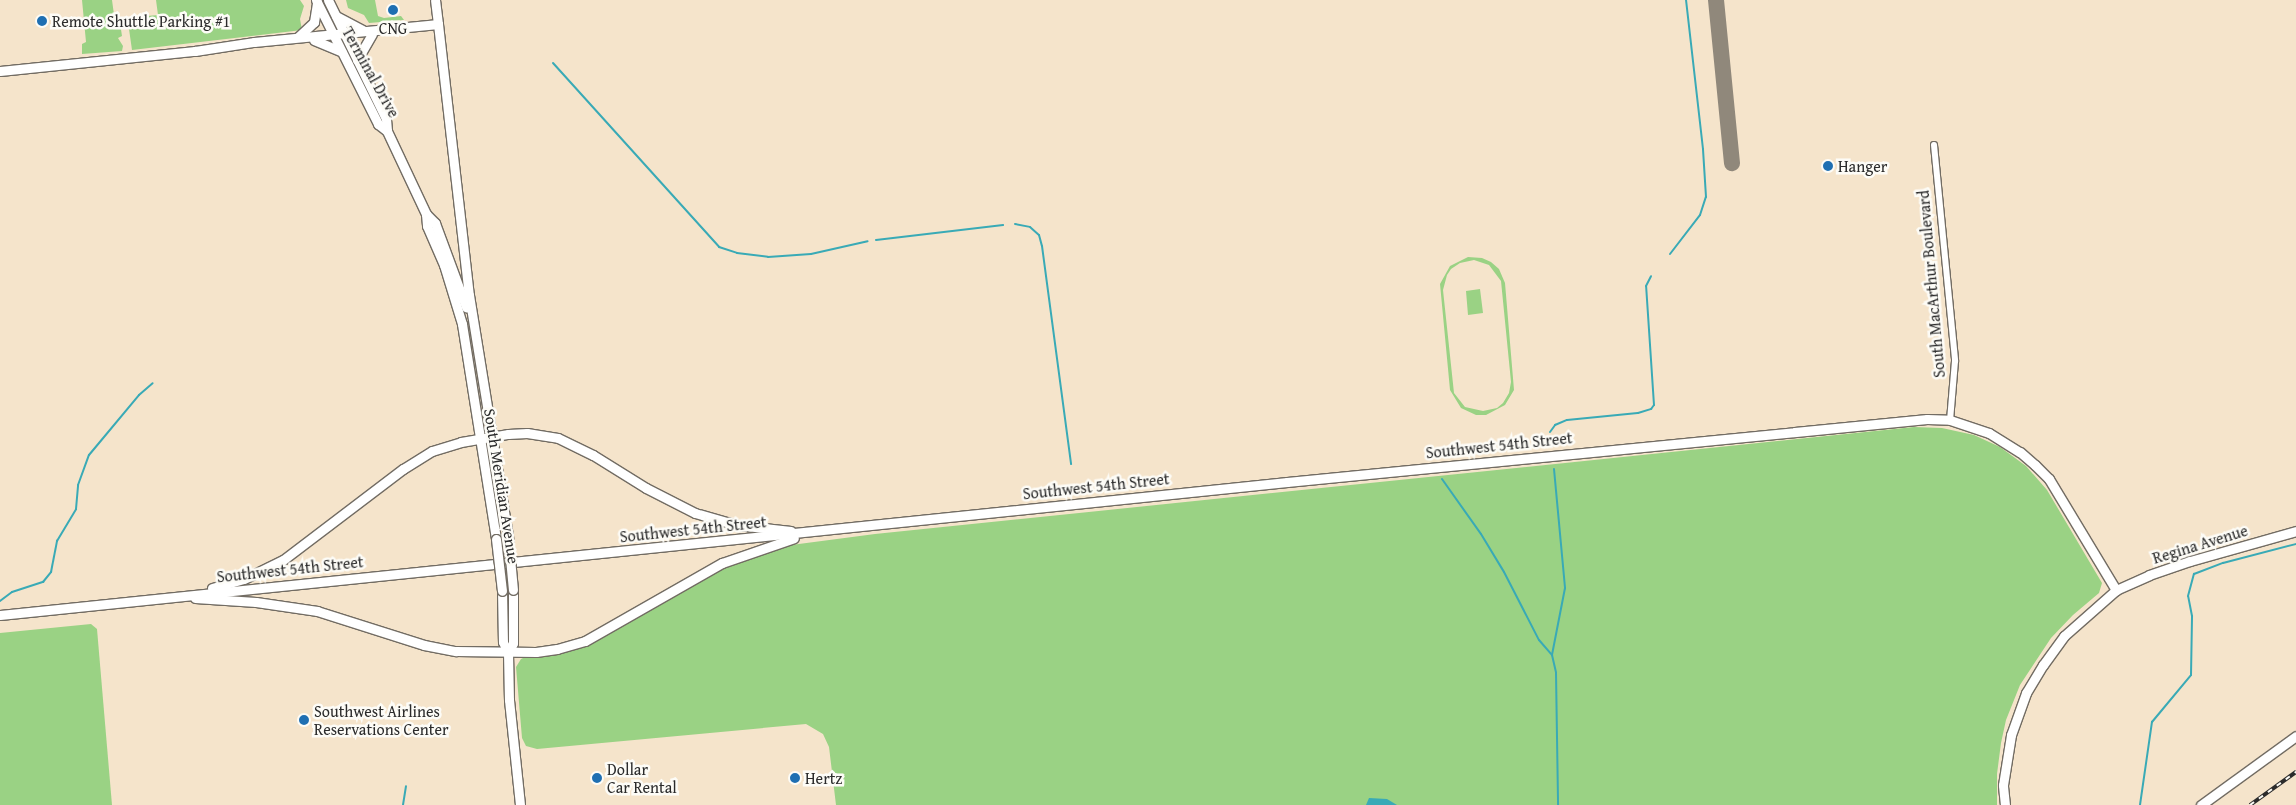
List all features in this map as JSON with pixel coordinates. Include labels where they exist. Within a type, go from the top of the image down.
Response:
[{"type":"main road","name":"Terminal Drive","points":[[328,0],[386,119],[387,131],[426,214],[435,223],[445,246],[476,341]]},
{"type":"main road","points":[[435,0],[467,281],[476,341]]},
{"type":"main road","name":"Terminal Drive","points":[[316,1],[378,124],[387,131]]},
{"type":"main road","points":[[298,37],[314,22],[316,1]]},
{"type":"main road","points":[[336,16],[362,30]]},
{"type":"main road","points":[[345,34],[362,30],[438,24]]},
{"type":"main road","points":[[0,71],[242,45],[298,37],[372,34],[393,29]]},
{"type":"main road","points":[[357,60],[372,34]]},
{"type":"main road","points":[[242,45],[255,46],[314,40],[334,35]]},
{"type":"main road","points":[[314,40],[342,52]]},
{"type":"main road","name":"Terminal Drive","points":[[426,214],[427,226],[444,265],[462,324]]},
{"type":"main road","name":"South Meridian Avenue","points":[[462,324],[496,539],[502,591],[504,642],[508,653],[508,686],[520,805]]},
{"type":"main road","name":"South Meridian Avenue","points":[[476,341],[493,436],[514,590],[513,643],[508,653]]},
{"type":"main road","name":"Southwest 54th Street","points":[[0,615],[1247,486],[1898,421],[1950,420],[1989,433],[2020,452],[2049,479],[2116,590]]},
{"type":"main road","points":[[165,597],[215,587],[266,570],[308,543],[417,459],[446,446],[493,436],[527,433],[558,438],[593,455],[670,502],[716,520],[751,527],[812,532]]},
{"type":"main road","name":"Regina Avenue","points":[[2116,590],[2148,575],[2190,561],[2296,531]]},
{"type":"main road","points":[[165,597],[256,602],[317,611],[440,649],[508,653],[558,650],[585,641],[722,563],[812,532]]},
{"type":"main road","points":[[2005,805],[2003,785],[2006,760],[2011,735],[2026,693],[2064,636],[2116,590]]},
{"type":"main road","points":[[2201,805],[2296,736]]},
{"type":"street","name":"South MacArthur Boulevard","points":[[1934,145],[1955,361],[1950,420]]},
{"type":"green space","points":[[82,0],[112,0],[115,22],[120,23],[122,36],[118,38],[123,46],[122,51],[82,54],[82,44],[86,42]]},
{"type":"green space","points":[[156,0],[300,0],[304,6],[300,19],[302,30],[132,50],[128,22],[137,20],[136,17],[158,15]]},
{"type":"green space","points":[[346,0],[375,0],[378,16],[384,18],[401,16],[404,20],[369,23],[364,15],[348,8]]},
{"type":"green space","points":[[1468,257],[1482,258],[1491,262],[1499,269],[1505,283],[1514,390],[1505,405],[1486,415],[1476,415],[1461,408],[1450,390],[1440,284],[1450,266]],"holes":[[[1474,260],[1489,265],[1501,281],[1511,382],[1509,393],[1503,403],[1497,408],[1483,411],[1465,407],[1454,393],[1443,290],[1447,275],[1451,269],[1460,263]]]},
{"type":"green space","points":[[1480,289],[1483,313],[1468,315],[1466,291]]},
{"type":"green space","points":[[1914,427],[1942,428],[1974,435],[2000,447],[2026,466],[2047,490],[2102,583],[2099,593],[2073,615],[2051,638],[2020,685],[2006,720],[2001,743],[1997,774],[1997,805],[836,805],[829,747],[823,734],[806,724],[537,749],[526,746],[522,738],[516,667],[521,659],[527,656],[557,652],[721,568],[776,547],[875,534]]},
{"type":"green space","points":[[91,624],[97,629],[112,805],[0,805],[0,633]]},
{"type":"water","points":[[1369,798],[1387,799],[1397,805],[1366,805]]},
{"type":"waterway","points":[[1670,254],[1700,215],[1706,197],[1703,149],[1686,0]]},
{"type":"waterway","points":[[553,63],[719,247],[737,253],[768,257],[811,254],[868,241]]},
{"type":"waterway","points":[[1015,224],[1030,227],[1039,235],[1042,246],[1071,464]]},
{"type":"waterway","points":[[876,240],[1003,225]]},
{"type":"waterway","points":[[1550,432],[1555,425],[1567,420],[1638,413],[1651,409],[1654,405],[1646,286],[1651,276]]},
{"type":"waterway","points":[[0,601],[12,592],[43,582],[51,572],[57,541],[76,509],[78,485],[89,455],[139,395],[153,383]]},
{"type":"waterway","points":[[1551,440],[1552,446]]},
{"type":"waterway","points":[[1554,469],[1565,588],[1552,655],[1556,673],[1558,805]]},
{"type":"waterway","points":[[1442,479],[1481,534],[1504,572],[1539,640],[1552,655]]},
{"type":"waterway","points":[[2140,805],[2152,722],[2191,675],[2192,616],[2188,596],[2194,574],[2223,563],[2296,544]]},
{"type":"waterway","points":[[403,805],[406,786]]},
{"type":"taxiway","points":[[1716,0],[1732,163]]},
{"type":"railway","points":[[2250,805],[2296,772]]},
{"type":"place","name":"CNG","points":[[393,10]]},
{"type":"place","name":"Remote Shuttle Parking #1","points":[[42,21]]},
{"type":"place","name":"Hanger","points":[[1828,166]]},
{"type":"place","name":"Southwest Airlines Reservations Center","points":[[304,720]]},
{"type":"place","name":"Dollar Car Rental","points":[[597,778]]},
{"type":"place","name":"Hertz","points":[[795,778]]}]
